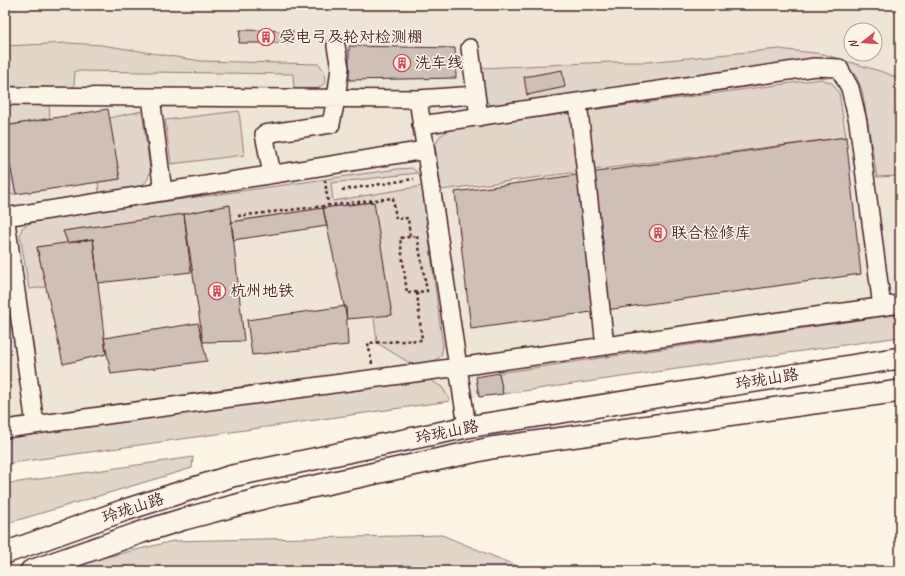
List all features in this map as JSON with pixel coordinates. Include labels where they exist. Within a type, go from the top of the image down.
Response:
[{"type":"main road","name":"玲珑山路","points":[[5,553],[122,511],[232,476],[467,427],[900,358]]},
{"type":"main road","name":"玲珑山路","points":[[31,571],[142,532],[184,519],[279,494],[491,448],[900,391]]},
{"type":"lane","points":[[272,174],[264,134],[331,124],[340,68],[336,46]]},
{"type":"lane","points":[[470,48],[479,117]]},
{"type":"lane","points":[[422,125],[815,67],[838,68],[850,88],[858,122],[882,306]]},
{"type":"lane","points":[[5,96],[418,99],[476,95]]},
{"type":"lane","points":[[151,97],[163,192]]},
{"type":"lane","points":[[452,97],[454,120]]},
{"type":"lane","points":[[418,99],[467,427]]},
{"type":"lane","points":[[578,102],[605,346]]},
{"type":"lane","points":[[35,424],[5,216],[425,150]]},
{"type":"lane","points":[[5,428],[458,367],[900,304]]},
{"type":"path","points":[[324,166],[328,206]]},
{"type":"path","points":[[342,190],[429,176]]},
{"type":"path","points":[[238,216],[393,198],[396,219],[408,218],[410,237]]},
{"type":"path","points":[[417,236],[427,292],[417,293],[407,293],[400,238],[417,236]]},
{"type":"path","points":[[374,378],[368,343],[422,340],[417,293]]},
{"type":"shaded area","points":[[5,5],[900,5],[900,337],[5,464]]},
{"type":"shaded area","points":[[68,43],[102,45],[201,61],[319,64],[324,71],[325,83],[317,89],[294,89],[293,74],[75,71],[74,88],[5,86],[5,46]]},
{"type":"shaded area","points":[[779,49],[823,54],[843,60],[843,62],[850,62],[886,73],[900,79],[900,176],[877,177],[862,90],[856,76],[845,65],[500,107],[491,106],[484,98],[481,68],[611,62],[647,62]]},
{"type":"shaded area","points":[[821,79],[832,83],[839,93],[846,137],[441,190],[435,145],[440,136],[451,129]]},
{"type":"shaded area","points":[[5,104],[49,104],[50,118],[5,126]]},
{"type":"shaded area","points":[[142,111],[150,170],[148,178],[144,184],[131,191],[99,195],[98,182],[120,179],[109,118]]},
{"type":"shaded area","points":[[239,111],[244,155],[171,164],[165,120]]},
{"type":"shaded area","points":[[5,141],[16,194],[8,195],[5,177]]},
{"type":"shaded area","points":[[412,168],[418,173],[331,183],[333,201],[422,186],[443,347],[441,356],[432,362],[413,365],[377,343],[374,317],[374,202],[231,222],[229,205],[184,214],[63,231],[68,243],[37,247],[46,287],[29,289],[20,235],[22,228],[41,219]]},
{"type":"shaded area","points":[[900,314],[900,337],[503,394],[499,373]]},
{"type":"shaded area","points":[[430,380],[442,387],[450,401],[5,464],[5,435]]},
{"type":"shaded area","points":[[193,457],[192,468],[5,524],[5,484]]},
{"type":"shaded area","points":[[442,535],[529,571],[81,571],[89,561],[173,541]]},
{"type":"building","name":"受电弓及轮对检测棚","points":[[240,30],[293,31],[292,43],[239,43]]},
{"type":"building","name":"洗车线","points":[[349,46],[455,48],[456,78],[349,80]]},
{"type":"building","points":[[562,70],[565,87],[527,95],[524,77]]},
{"type":"building","points":[[108,109],[120,179],[16,194],[5,141],[5,126]]},
{"type":"building","name":"联合检修库","points":[[846,137],[861,274],[471,329],[455,192]]},
{"type":"building","points":[[374,202],[392,315],[347,319],[323,208]]},
{"type":"building","name":"杭州地铁","points":[[230,205],[244,341],[203,342],[184,214]]},
{"type":"building","points":[[323,208],[327,226],[233,240],[231,222]]},
{"type":"building","points":[[184,214],[191,272],[98,283],[93,239],[68,243],[63,231]]},
{"type":"building","points":[[93,239],[106,354],[63,364],[37,247]]},
{"type":"building","points":[[346,306],[348,345],[252,355],[247,320]]},
{"type":"building","points":[[198,323],[207,361],[111,374],[104,338]]},
{"type":"building","points":[[499,373],[503,394],[479,397],[476,377]]},
{"type":"place","name":"受电弓及轮对检测棚","points":[[266,37]]},
{"type":"place","name":"洗车线","points":[[402,63]]},
{"type":"place","name":"联合检修库","points":[[658,233]]},
{"type":"place","name":"杭州地铁","points":[[217,291]]}]
